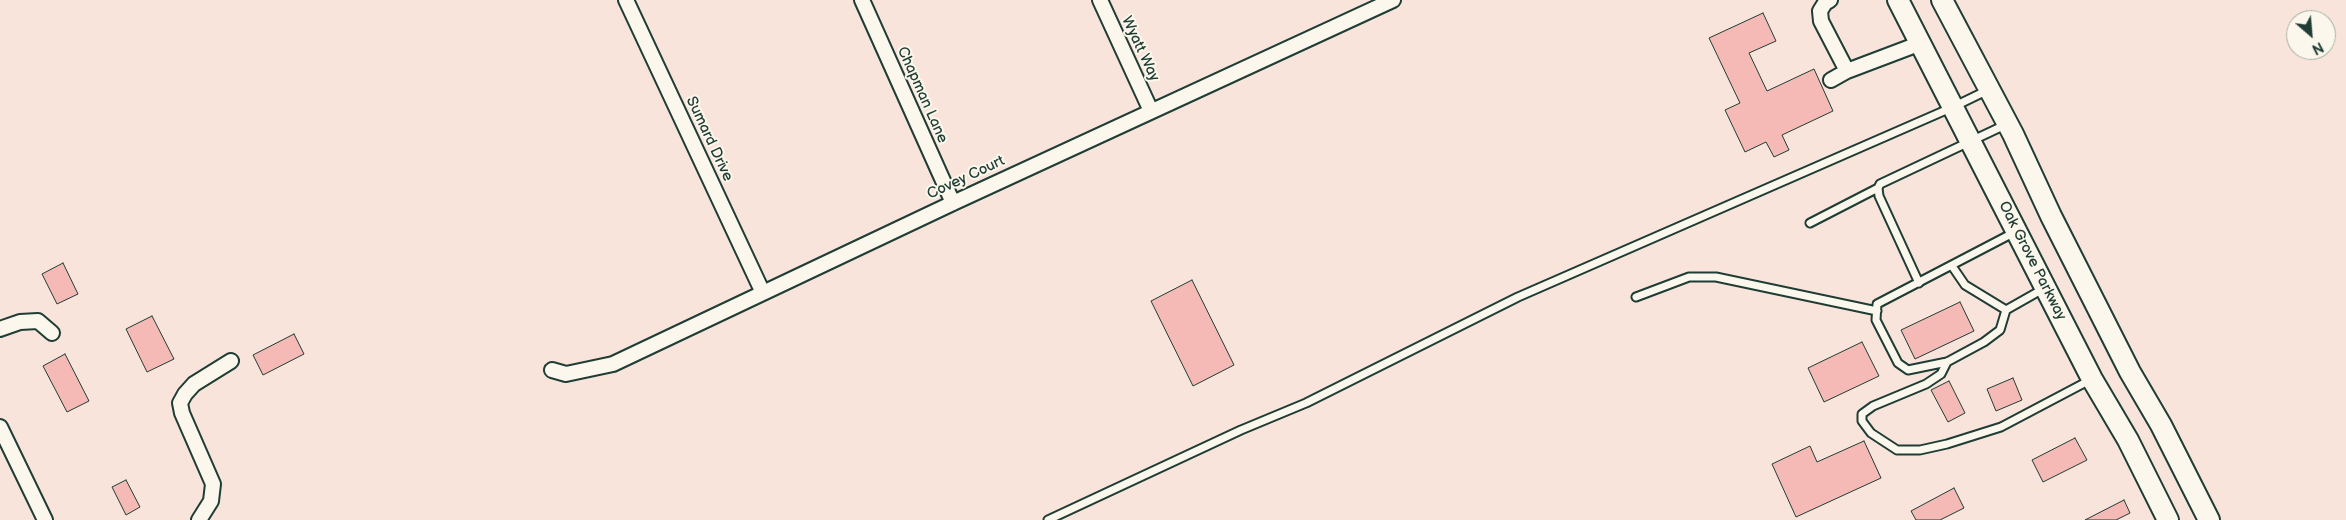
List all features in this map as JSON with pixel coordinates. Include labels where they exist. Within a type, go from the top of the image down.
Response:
[{"type":"main road","name":"Oak Grove Parkway","points":[[1898,0],[2018,231],[2092,379],[2128,440],[2168,520]]},
{"type":"main road","points":[[1942,0],[2008,124],[2079,273],[2130,372],[2161,425],[2209,520]]},
{"type":"street","name":"Sumard Drive","points":[[626,0],[763,293]]},
{"type":"street","name":"Chapman Lane","points":[[862,0],[953,203]]},
{"type":"street","name":"Wyatt Way","points":[[1100,0],[1151,111]]},
{"type":"street","name":"Covey Court","points":[[552,370],[566,374],[613,364],[953,203],[1393,0]]},
{"type":"street","points":[[1830,0],[1824,3],[1820,10],[1821,21],[1847,71]]},
{"type":"street","points":[[1831,80],[1847,71],[1921,43]]},
{"type":"street","points":[[0,329],[20,322],[38,321],[52,333]]},
{"type":"street","points":[[199,520],[210,501],[213,484],[182,413],[180,403],[194,384],[231,361]]},
{"type":"street","points":[[0,427],[46,520]]},
{"type":"lane","points":[[1048,520],[1241,430],[1306,403],[1518,297],[1953,107],[1990,89]]},
{"type":"lane","points":[[1810,222],[1878,188],[1880,184],[2008,124]]},
{"type":"lane","points":[[1878,188],[1879,196],[1919,282]]},
{"type":"lane","points":[[2018,231],[1877,304],[1876,320],[1898,363],[1908,370],[1947,362],[1984,342],[2000,330],[2006,310],[2046,288]]},
{"type":"lane","points":[[1952,266],[1966,285],[2006,310]]},
{"type":"lane","points":[[1636,297],[1689,277],[1716,277],[1877,311]]},
{"type":"lane","points":[[1947,362],[1941,374],[1926,384],[1873,406],[1862,414],[1862,420],[1871,433],[1897,450],[1920,450],[1947,444],[2001,427],[2092,379]]},
{"type":"building","points":[[1763,13],[1776,41],[1749,53],[1767,91],[1814,69],[1833,111],[1782,135],[1789,150],[1774,157],[1766,142],[1745,152],[1725,110],[1740,103],[1709,38]]},
{"type":"building","points":[[63,263],[78,294],[57,304],[42,274]]},
{"type":"building","points":[[1192,280],[1234,365],[1193,386],[1151,301]]},
{"type":"building","points":[[1960,302],[1974,331],[1915,359],[1901,330]]},
{"type":"building","points":[[152,316],[174,359],[147,372],[126,329]]},
{"type":"building","points":[[294,334],[304,354],[263,375],[253,355]]},
{"type":"building","points":[[1862,342],[1879,376],[1824,402],[1808,368]]},
{"type":"building","points":[[65,354],[89,401],[67,412],[43,366]]},
{"type":"building","points":[[2013,378],[2022,400],[1996,411],[1987,389]]},
{"type":"building","points":[[1949,381],[1965,413],[1948,422],[1931,390]]},
{"type":"building","points":[[2075,438],[2087,460],[2043,482],[2032,460]]},
{"type":"building","points":[[1864,441],[1881,478],[1796,517],[1772,464],[1810,446],[1817,462]]},
{"type":"building","points":[[126,480],[140,507],[126,515],[112,487]]},
{"type":"building","points":[[1954,488],[1964,508],[1940,520],[1916,520],[1911,511]]},
{"type":"building","points":[[2124,500],[2130,513],[2116,520],[2085,520]]}]
